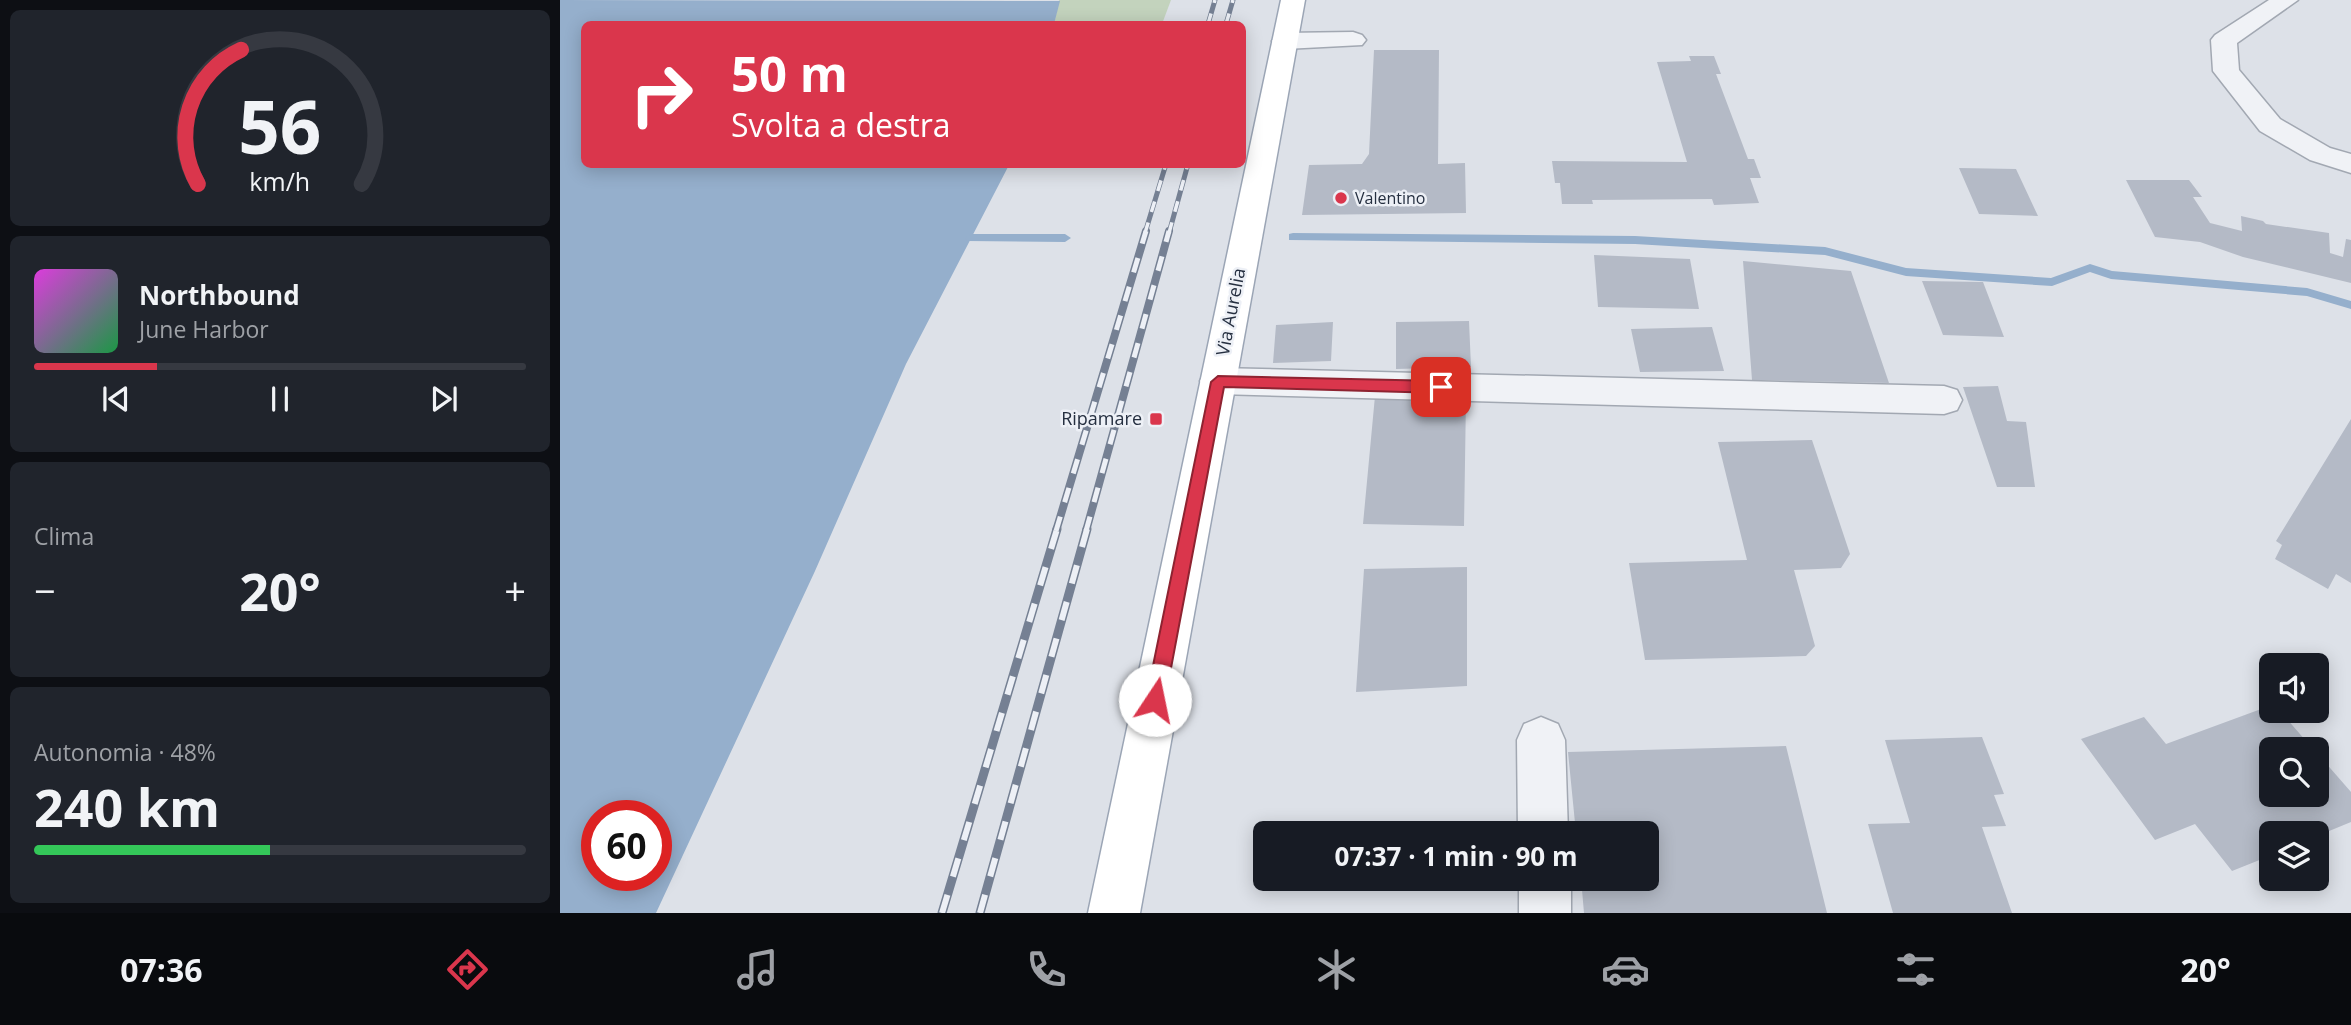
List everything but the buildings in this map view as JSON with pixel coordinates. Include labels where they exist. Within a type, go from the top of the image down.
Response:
[{"type":"main road","name":"Via Aurelia","points":[[1114,913],[1293,0]]},
{"type":"street","points":[[2286,0],[2224,40],[2226,71],[2270,125],[2320,154],[2351,164]]},
{"type":"street","points":[[1285,41],[1353,40]]},
{"type":"street","points":[[1218,382],[1944,400]]},
{"type":"street","points":[[1541,740],[1543,821]]},
{"type":"street","points":[[1545,891],[1545,913]]},
{"type":"green space","points":[[1059,0],[1171,0],[1163,21],[1055,21]]},
{"type":"water","points":[[560,0],[1060,1],[1055,21],[581,21],[581,168],[1007,168],[906,364],[815,571],[672,879],[672,800],[581,800],[581,891],[666,891],[656,913],[560,913]]},
{"type":"waterway","points":[[1293,237],[1635,240],[1825,251],[1906,272],[2052,282],[2090,268],[2111,275],[2307,292],[2351,305]]},
{"type":"waterway","points":[[971,238],[1065,238]]},
{"type":"railway","points":[[1209,21],[1215,0]]},
{"type":"railway","points":[[1227,21],[1233,0]]},
{"type":"railway","points":[[1145,233],[1165,168]]},
{"type":"railway","points":[[1169,233],[1187,168]]},
{"type":"railway","points":[[1056,531],[1146,231]]},
{"type":"railway","points":[[1086,531],[1169,231]]},
{"type":"railway","points":[[942,913],[1057,529]]},
{"type":"railway","points":[[980,913],[1087,529]]},
{"type":"place","name":"Valentino","points":[[1341,198]]},
{"type":"place","name":"Ripamare","points":[[1156,419]]},
{"type":"route","points":[[1155,700],[1218,382],[1441,387]]}]
